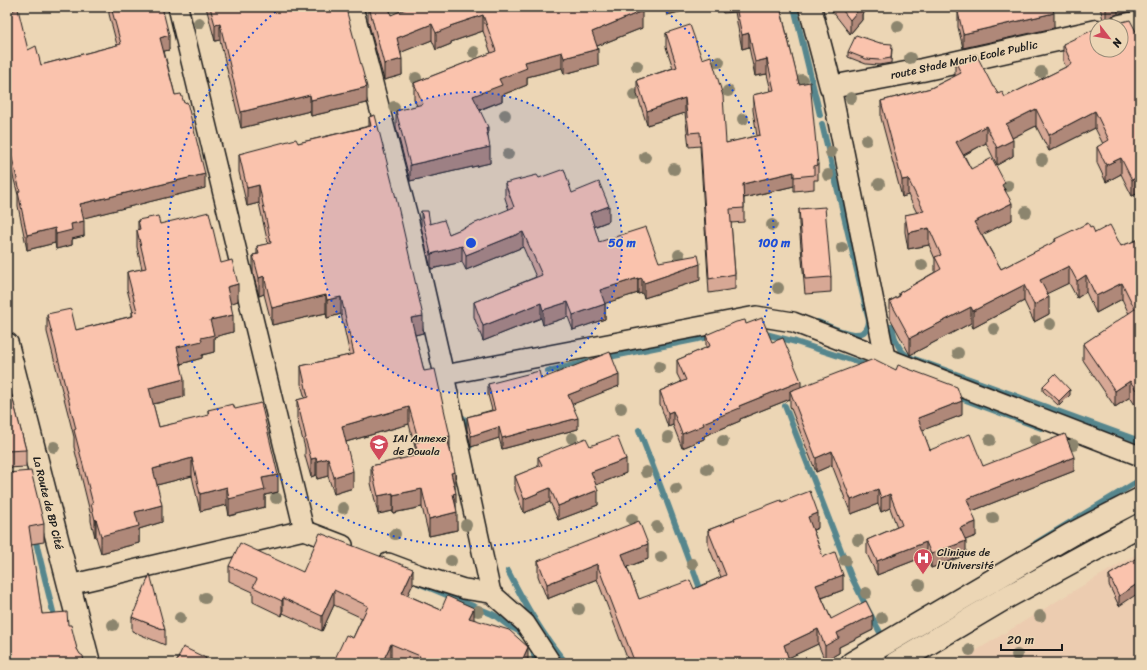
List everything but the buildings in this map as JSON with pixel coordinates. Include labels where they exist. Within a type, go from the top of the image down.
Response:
[{"type":"street","points":[[178,7],[304,530]]},
{"type":"street","points":[[810,7],[831,87],[885,357]]},
{"type":"street","points":[[349,9],[408,217],[491,593]]},
{"type":"street","points":[[1129,24],[1140,22]]},
{"type":"street","name":"route Stade Mario Ecole Public","points":[[831,87],[922,70],[1089,33]]},
{"type":"street","points":[[444,375],[756,316],[793,322],[1140,456]]},
{"type":"street","name":"La Route de BP Cité","points":[[7,344],[31,477],[69,585],[89,663]]},
{"type":"street","points":[[852,663],[1070,535],[1140,499]]},
{"type":"street","points":[[896,663],[1009,596],[1140,525]]},
{"type":"street","points":[[69,585],[304,530],[420,575],[464,589],[491,593],[525,623],[551,663]]},
{"type":"shaded area","points":[[1140,552],[1140,663],[956,663],[1072,592]]},
{"type":"waterway","points":[[794,7],[820,115]]},
{"type":"waterway","points":[[818,322],[840,331],[856,334],[862,333],[867,329],[869,321],[822,124]]},
{"type":"waterway","points":[[892,326],[899,348],[909,357],[1140,441]]},
{"type":"waterway","points":[[762,333],[796,342],[869,366]]},
{"type":"waterway","points":[[604,358],[713,336]]},
{"type":"waterway","points":[[548,371],[588,362]]},
{"type":"waterway","points":[[955,396],[1041,428]]},
{"type":"waterway","points":[[785,406],[851,576],[882,636]]},
{"type":"waterway","points":[[463,418],[470,446]]},
{"type":"waterway","points":[[639,430],[665,498]]},
{"type":"waterway","points":[[1036,543],[1140,480]]},
{"type":"waterway","points":[[667,502],[691,567]]},
{"type":"waterway","points":[[35,538],[55,620]]},
{"type":"waterway","points":[[693,569],[702,594]]},
{"type":"waterway","points":[[508,571],[534,619],[566,663]]},
{"type":"waterway","points":[[418,583],[492,614],[523,635]]},
{"type":"waterway","points":[[532,647],[536,663]]},
{"type":"waterway","points":[[838,663],[848,656]]},
{"type":"place","name":"IAI Annexe de Douala","points":[[379,461]]},
{"type":"place","name":"Clinique de l'Université","points":[[923,575]]}]
